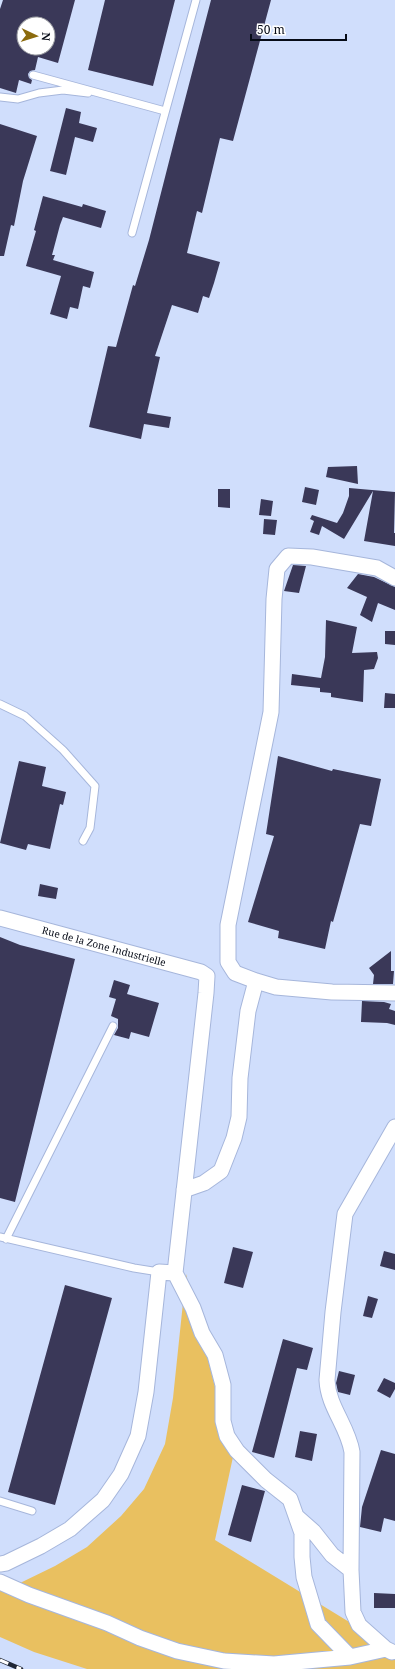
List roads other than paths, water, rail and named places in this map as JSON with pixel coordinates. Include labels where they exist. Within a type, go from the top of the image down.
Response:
[{"type":"street","points":[[395,578],[378,568],[312,557],[288,556],[277,569],[274,599],[271,712],[228,925],[228,962],[235,973],[276,987],[332,992],[395,993]]},
{"type":"street","name":"Rue de la Zone Industrielle","points":[[0,918],[201,972],[206,976],[206,993],[184,1190]]},
{"type":"street","points":[[256,981],[247,1017],[240,1078],[239,1117],[234,1138],[221,1171],[204,1183],[184,1190],[175,1273],[193,1308],[202,1333],[215,1355],[223,1385],[223,1421],[227,1436],[237,1451],[266,1480],[290,1499],[302,1533],[304,1577],[318,1624],[350,1657]]},
{"type":"street","points":[[391,1652],[359,1626],[353,1612],[351,1570],[351,1443],[330,1400],[327,1390],[333,1312],[345,1214],[395,1128]]},
{"type":"street","points":[[0,1564],[6,1563],[41,1546],[70,1529],[102,1500],[121,1474],[138,1436],[146,1392],[159,1272],[175,1273]]},
{"type":"street","points":[[295,1515],[313,1531],[332,1554],[351,1570]]},
{"type":"street","points":[[0,1582],[29,1595],[107,1623],[140,1638],[184,1652],[224,1661],[274,1664],[391,1652]]},
{"type":"lane","points":[[132,233],[196,0]]},
{"type":"lane","points":[[33,75],[165,111]]},
{"type":"lane","points":[[0,97],[18,99],[39,93],[63,90],[108,95]]},
{"type":"lane","points":[[0,704],[25,716],[63,750],[95,786],[90,828],[83,841]]},
{"type":"lane","points":[[113,1026],[3,1238],[134,1268],[159,1272]]},
{"type":"lane","points":[[0,1501],[32,1511]]},
{"type":"railway","points":[[0,1660],[21,1669]]}]
